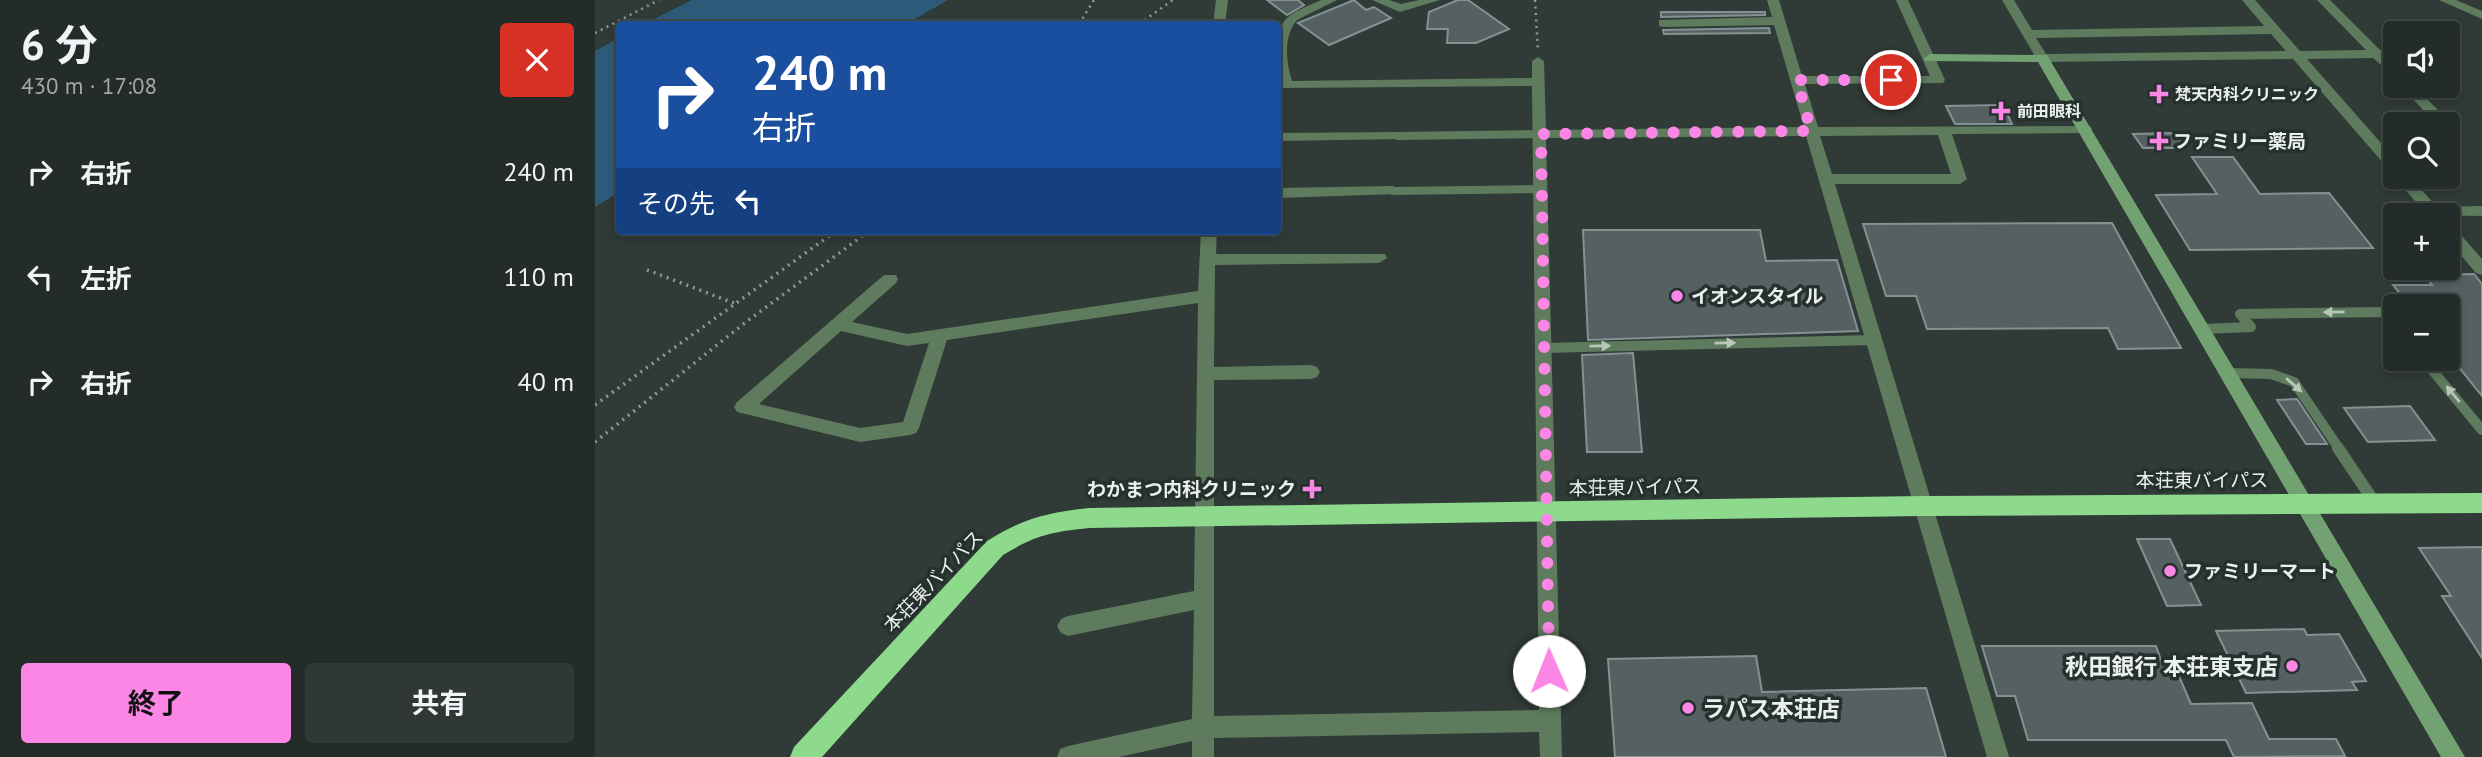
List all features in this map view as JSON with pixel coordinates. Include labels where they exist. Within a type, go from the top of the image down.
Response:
[{"type":"highway","name":"本荘東バイパス","points":[[804,757],[995,548],[1024,530],[1052,522],[1089,518],[1205,515],[1545,513],[1924,506],[2482,503]]},
{"type":"street","points":[[1219,21],[1222,0]]},
{"type":"street","points":[[1281,45],[1287,24],[1293,17],[1331,0]]},
{"type":"street","points":[[1378,0],[1400,8],[1434,0]]},
{"type":"street","points":[[1773,0],[1998,757]]},
{"type":"street","points":[[1797,80],[1938,80],[1902,0]]},
{"type":"street","points":[[2008,0],[2454,757]]},
{"type":"street","points":[[2248,0],[2383,154]]},
{"type":"street","points":[[2323,0],[2383,61]]},
{"type":"street","points":[[2445,0],[2482,15]]},
{"type":"street","points":[[1663,23],[1780,22]]},
{"type":"street","points":[[2028,34],[2274,30]]},
{"type":"street","points":[[1930,58],[2383,54]]},
{"type":"street","points":[[1538,61],[1552,757]]},
{"type":"street","points":[[1281,66],[1287,85],[1539,82]]},
{"type":"street","points":[[2419,98],[2432,112]]},
{"type":"street","points":[[1541,134],[2085,129]]},
{"type":"street","points":[[1827,179],[1960,178],[1943,130]]},
{"type":"street","points":[[1281,137],[1398,136]]},
{"type":"street","points":[[2412,189],[2424,203]]},
{"type":"street","points":[[1281,193],[1393,191]]},
{"type":"street","points":[[2460,212],[2482,211]]},
{"type":"street","points":[[1203,757],[1205,374],[1209,235]]},
{"type":"street","points":[[2460,244],[2482,269]]},
{"type":"street","points":[[1208,260],[1379,258]]},
{"type":"street","points":[[890,279],[743,407],[860,435],[910,428],[940,336]]},
{"type":"street","points":[[839,325],[907,340],[1206,296]]},
{"type":"street","points":[[1205,374],[1311,372]]},
{"type":"street","points":[[1067,626],[1205,598]]},
{"type":"street","points":[[1068,757],[1204,727],[1551,721]]},
{"type":"lane","points":[[1398,136],[1541,134]]},
{"type":"lane","points":[[1393,191],[1542,189]]},
{"type":"lane","points":[[2203,329],[2251,327],[2240,314],[2383,312]]},
{"type":"lane","points":[[1544,348],[1875,340]]},
{"type":"lane","points":[[2433,371],[2482,430]]},
{"type":"lane","points":[[2229,373],[2267,373],[2286,377],[2294,382],[2375,503]]},
{"type":"path","points":[[618,21],[659,0]]},
{"type":"path","points":[[1081,21],[1094,0]]},
{"type":"path","points":[[1143,21],[1173,0]]},
{"type":"path","points":[[1535,0],[1538,61]]},
{"type":"path","points":[[595,33],[616,22]]},
{"type":"path","points":[[595,405],[830,235]]},
{"type":"path","points":[[595,442],[746,322],[864,235]]},
{"type":"path","points":[[647,270],[734,303]]},
{"type":"water","points":[[692,0],[948,0],[911,21],[650,21]]},
{"type":"water","points":[[616,40],[616,194],[595,207],[595,51]]},
{"type":"building","points":[[1267,0],[1298,0],[1304,5],[1287,15]]},
{"type":"building","points":[[1354,0],[1366,10],[1374,7],[1391,18],[1329,45],[1298,23]]},
{"type":"building","points":[[1458,0],[1468,0],[1509,29],[1476,43],[1447,43],[1448,29],[1427,29],[1429,12]]},
{"type":"building","points":[[1661,12],[1765,12],[1765,15],[1661,17]]},
{"type":"building","points":[[1769,28],[1770,33],[1664,34],[1663,30]]},
{"type":"building","name":"前田眼科","points":[[2003,105],[2012,124],[1955,124],[1946,106]]},
{"type":"building","name":"ファミリー薬局","points":[[2175,133],[2185,148],[2143,148],[2133,134]]},
{"type":"building","points":[[2192,157],[2233,157],[2260,194],[2329,193],[2373,248],[2190,250],[2156,195],[2217,194]]},
{"type":"building","points":[[2112,223],[2181,348],[2118,349],[2108,328],[1927,329],[1916,296],[1886,296],[1863,224]]},
{"type":"building","name":"イオンスタイル","points":[[1583,230],[1760,230],[1766,261],[1837,260],[1858,331],[1588,340]]},
{"type":"building","points":[[2460,274],[2474,274],[2482,284],[2482,396],[2460,369],[2460,294],[2400,294],[2393,285],[2432,285],[2428,280],[2460,280]]},
{"type":"building","points":[[1633,353],[1642,452],[1587,452],[1582,355]]},
{"type":"building","points":[[2297,399],[2327,444],[2306,444],[2277,400]]},
{"type":"building","points":[[2410,406],[2435,440],[2368,442],[2344,408]]},
{"type":"building","points":[[2137,539],[2170,539],[2201,605],[2167,606]]},
{"type":"building","points":[[2482,547],[2482,658],[2442,596],[2451,596],[2419,548]]},
{"type":"building","points":[[2304,629],[2307,635],[2339,634],[2366,681],[2352,682],[2357,690],[2246,693],[2216,631]]},
{"type":"building","points":[[1982,646],[2156,646],[2161,660],[2172,660],[2191,704],[2252,703],[2269,739],[2336,739],[2345,756],[2234,757],[2226,740],[2028,740],[2015,696],[1997,696]]},
{"type":"building","points":[[1756,656],[1762,692],[1926,688],[1946,757],[1615,757],[1608,659]]},
{"type":"place","name":"梵天内科クリニック","points":[[2159,94]]},
{"type":"place","name":"前田眼科","points":[[2001,111]]},
{"type":"place","name":"ファミリー薬局","points":[[2159,141]]},
{"type":"place","name":"イオンスタイル","points":[[1677,296]]},
{"type":"place","name":"わかまつ内科クリニック","points":[[1312,489]]},
{"type":"place","name":"ファミリーマート","points":[[2170,571]]},
{"type":"place","name":"秋田銀行 本荘東支店","points":[[2292,666]]},
{"type":"place","name":"ラパス本荘店","points":[[1688,708]]},
{"type":"route","points":[[1549,671],[1541,134],[1811,131],[1797,80],[1891,80]]}]
